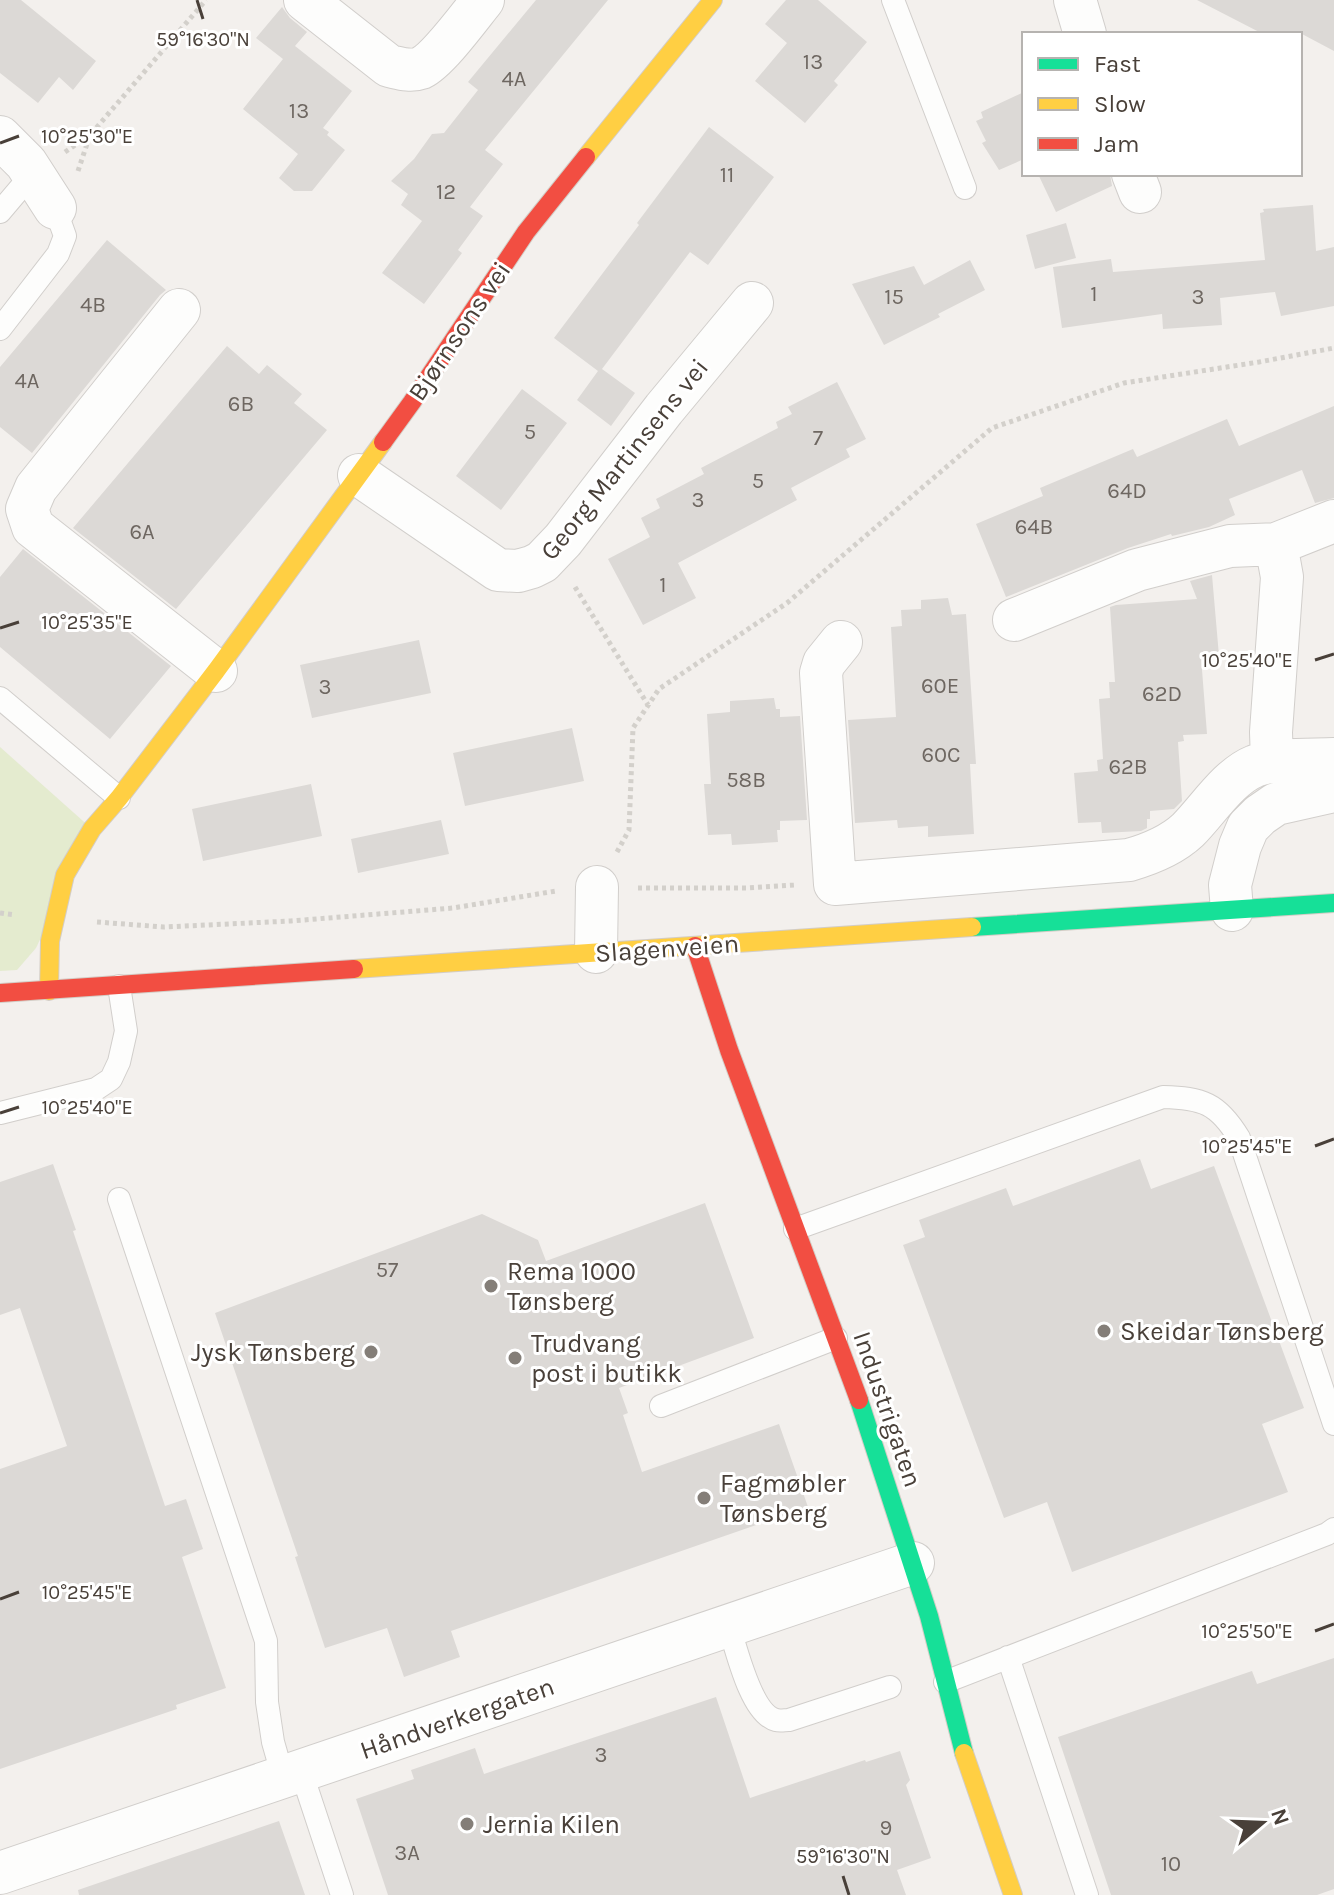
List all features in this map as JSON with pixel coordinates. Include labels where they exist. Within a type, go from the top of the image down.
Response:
[{"type":"street","points":[[305,0],[389,66],[405,70],[421,68],[436,56],[483,0]]},
{"type":"street","name":"Bjørnsons vei","points":[[49,991],[50,941],[65,875],[92,829],[216,671],[359,475],[526,232],[713,0]]},
{"type":"street","points":[[1075,0],[1084,32]]},
{"type":"street","points":[[19,158],[55,208]]},
{"type":"street","name":"Georg Martinsens vei","points":[[359,475],[498,570],[518,571],[532,567],[542,562],[586,512],[664,409],[752,303]]},
{"type":"street","points":[[179,310],[36,488],[27,509],[33,527],[216,671]]},
{"type":"street","points":[[1014,620],[1137,570],[1230,546],[1276,544],[1334,521]]},
{"type":"street","points":[[1272,762],[1271,732],[1282,577],[1276,544]]},
{"type":"street","points":[[841,642],[824,663],[821,673],[835,884],[1129,860],[1154,852],[1186,832],[1238,776],[1255,766],[1272,762],[1334,759]]},
{"type":"street","points":[[1232,910],[1230,885],[1248,827],[1276,804],[1334,791]]},
{"type":"street","points":[[596,952],[597,887]]},
{"type":"street","name":"Slagenveien","points":[[0,993],[1334,903]]},
{"type":"street","name":"Industrigaten","points":[[695,946],[729,1050],[862,1408],[929,1616],[965,1755],[1013,1895]]},
{"type":"street","name":"Håndverkergaten","points":[[0,1873],[913,1563]]},
{"type":"lane","points":[[893,0],[965,188]]},
{"type":"lane","points":[[0,212],[19,158]]},
{"type":"lane","points":[[0,329],[58,254],[65,236],[55,208]]},
{"type":"lane","points":[[0,698],[119,798]]},
{"type":"lane","points":[[0,1113],[96,1089],[111,1079],[119,1062],[126,1031],[119,986]]},
{"type":"lane","points":[[795,1229],[1163,1097],[1193,1098],[1214,1107],[1239,1138],[1334,1424]]},
{"type":"lane","points":[[119,1199],[266,1641],[267,1702],[273,1742],[292,1774],[342,1895]]},
{"type":"lane","points":[[661,1406],[836,1338]]},
{"type":"lane","points":[[945,1682],[1334,1529]]},
{"type":"lane","points":[[729,1626],[751,1692],[763,1711],[774,1720],[789,1720],[890,1687]]},
{"type":"lane","points":[[1008,1657],[1087,1895]]},
{"type":"path","points":[[19,158],[60,155],[91,134],[206,0]]},
{"type":"path","points":[[597,887],[629,830],[633,728],[659,689],[787,603],[992,428],[1124,383],[1334,348]]},
{"type":"path","points":[[552,551],[648,705]]},
{"type":"path","points":[[54,919],[164,927],[453,908],[566,889],[597,887],[746,888],[835,884]]},
{"type":"green space","points":[[0,747],[92,829],[36,948],[17,970],[0,971]]},
{"type":"building","points":[[0,0],[21,0],[96,61],[73,90],[59,77],[38,103],[0,73]]},
{"type":"building","points":[[536,0],[608,0],[485,150],[503,164],[470,207],[483,216],[458,250],[462,253],[424,304],[382,273],[422,221],[401,205],[408,194],[391,181],[414,159],[432,134],[444,133],[478,90],[468,82]]},
{"type":"building","points":[[786,0],[818,0],[867,42],[834,81],[838,85],[805,123],[755,81],[787,43],[765,24]]},
{"type":"building","points":[[1197,0],[1334,0],[1334,51],[1302,32],[1259,32]]},
{"type":"building","points":[[282,7],[307,32],[295,46],[352,91],[323,128],[345,150],[312,191],[294,191],[279,178],[298,154],[243,109],[283,59],[256,38]]},
{"type":"building","points":[[1022,93],[1022,160],[999,170],[982,143],[986,141],[976,121],[983,118],[981,112]]},
{"type":"building","points":[[709,127],[774,177],[708,265],[690,252],[602,369],[635,393],[611,426],[577,400],[598,371],[554,338]]},
{"type":"building","points":[[1039,176],[1110,176],[1112,186],[1056,212]]},
{"type":"building","points":[[1313,205],[1316,251],[1334,247],[1334,306],[1281,316],[1275,292],[1220,298],[1222,325],[1163,329],[1162,314],[1062,328],[1053,267],[1111,259],[1113,272],[1265,260],[1260,213],[1264,212],[1263,209]]},
{"type":"building","points":[[1066,223],[1076,258],[1035,269],[1026,235]]},
{"type":"building","points":[[107,240],[166,290],[32,453],[0,427],[0,367]]},
{"type":"building","points":[[970,260],[985,290],[884,345],[852,284],[914,266],[924,285]]},
{"type":"building","points":[[227,346],[259,374],[267,365],[302,394],[294,403],[327,430],[176,609],[73,528]]},
{"type":"building","points":[[837,382],[866,439],[846,449],[850,457],[791,488],[797,500],[678,563],[696,598],[643,625],[608,559],[650,537],[641,518],[660,508],[656,499],[704,474],[701,468],[778,428],[776,422],[792,414],[788,407]]},
{"type":"building","points":[[522,389],[567,423],[501,510],[456,476]]},
{"type":"building","points":[[1334,406],[1334,498],[1315,503],[1302,470],[1229,499],[1235,515],[1209,527],[1171,534],[1128,548],[1006,597],[976,524],[1043,496],[1040,488],[1133,449],[1137,457],[1227,419],[1239,446]]},
{"type":"building","points":[[23,549],[171,666],[110,739],[0,647],[0,577]]},
{"type":"building","points":[[1212,575],[1219,656],[1201,657],[1207,734],[1183,735],[1184,741],[1178,742],[1182,801],[1174,809],[1150,811],[1147,828],[1141,831],[1102,833],[1101,822],[1078,823],[1074,773],[1098,771],[1097,760],[1103,759],[1099,699],[1110,698],[1109,682],[1115,682],[1110,607],[1197,599],[1190,581]]},
{"type":"building","points":[[948,598],[952,615],[966,614],[976,764],[970,764],[974,834],[928,837],[928,826],[898,828],[897,820],[855,823],[848,720],[896,717],[891,627],[902,626],[901,610],[921,609],[921,600]]},
{"type":"building","points":[[419,640],[431,693],[312,718],[300,665]]},
{"type":"building","points":[[774,698],[776,709],[780,709],[780,717],[800,716],[807,820],[780,821],[778,842],[732,845],[731,834],[708,835],[704,784],[711,784],[707,714],[730,712],[730,701]]},
{"type":"building","points":[[572,728],[584,781],[465,806],[453,753]]},
{"type":"building","points":[[311,784],[322,836],[203,861],[192,809]]},
{"type":"building","points":[[441,820],[449,854],[358,873],[351,839]]},
{"type":"building","points":[[1140,1159],[1151,1189],[1214,1166],[1304,1408],[1262,1424],[1288,1492],[1072,1572],[1047,1502],[1004,1518],[903,1245],[925,1237],[919,1220],[1006,1188],[1013,1206]]},
{"type":"building","points":[[53,1164],[165,1506],[186,1499],[203,1549],[182,1557],[226,1688],[176,1705],[177,1709],[0,1769],[0,1469],[67,1446],[20,1308],[0,1315],[0,1182]]},
{"type":"building","points":[[705,1203],[754,1338],[619,1388],[628,1413],[623,1415],[642,1472],[779,1424],[808,1507],[451,1631],[460,1657],[404,1677],[387,1628],[325,1648],[295,1557],[298,1556],[215,1313],[482,1214],[538,1240],[546,1261]]},
{"type":"building","points":[[1334,1658],[1334,1889],[1317,1895],[1111,1895],[1058,1737],[1252,1671],[1257,1684]]},
{"type":"building","points":[[716,1697],[750,1798],[900,1751],[910,1780],[906,1785],[931,1858],[897,1870],[906,1895],[388,1895],[356,1799],[414,1779],[411,1770],[475,1748],[484,1774]]},
{"type":"building","points":[[279,1821],[305,1895],[79,1895],[78,1890]]},
{"type":"traffic: fast","points":[[972,927],[1334,903]]},
{"type":"traffic: fast","points":[[859,1400],[929,1616],[964,1753]]},
{"type":"traffic: slow","points":[[586,157],[713,0]]},
{"type":"traffic: slow","points":[[49,991],[50,941],[65,875],[92,829],[216,671],[383,442]]},
{"type":"traffic: slow","points":[[354,969],[972,927]]},
{"type":"traffic: slow","points":[[964,1753],[1013,1895]]},
{"type":"traffic: jam","points":[[383,442],[526,232],[586,157]]},
{"type":"traffic: jam","points":[[695,946],[729,1050],[859,1400]]},
{"type":"traffic: jam","points":[[0,993],[354,969]]},
{"type":"place","name":"Rema 1000 Tønsberg","points":[[491,1286]]},
{"type":"place","name":"Skeidar Tønsberg","points":[[1104,1331]]},
{"type":"place","name":"Jysk Tønsberg","points":[[371,1352]]},
{"type":"place","name":"Trudvang post i butikk","points":[[515,1358]]},
{"type":"place","name":"Fagmøbler Tønsberg","points":[[704,1498]]},
{"type":"place","name":"Jernia Kilen","points":[[467,1824]]}]
